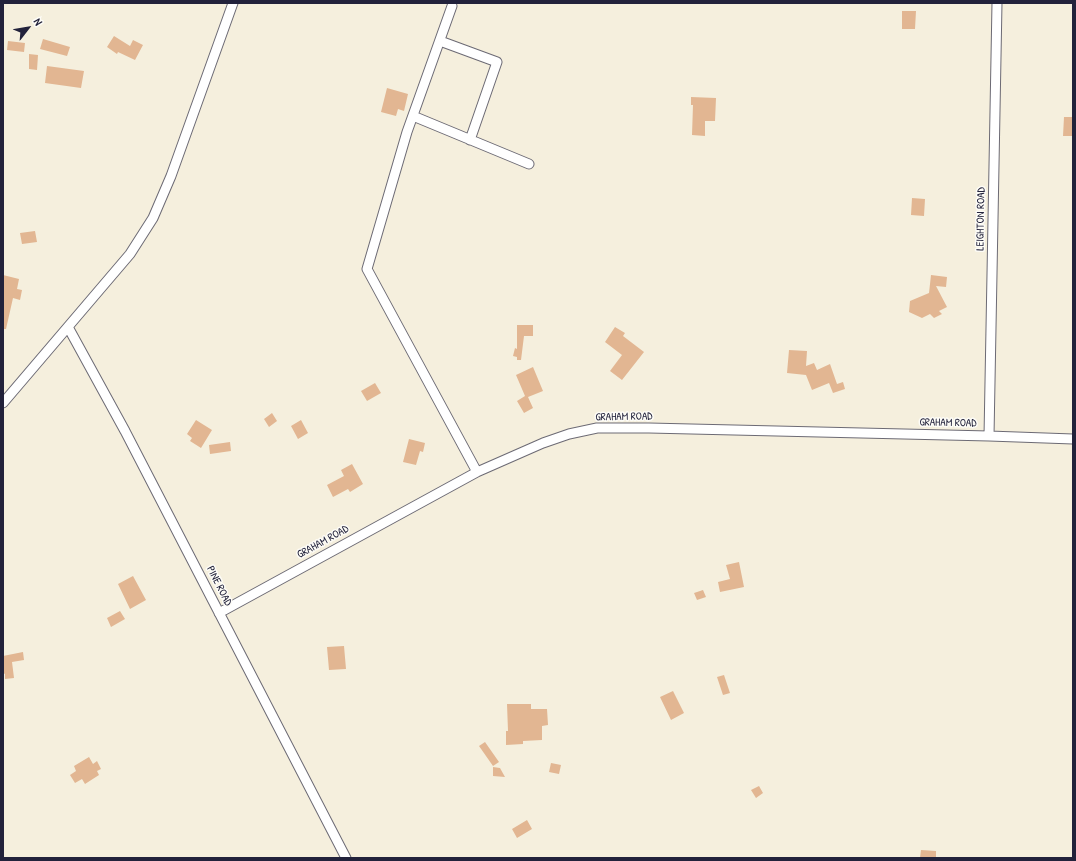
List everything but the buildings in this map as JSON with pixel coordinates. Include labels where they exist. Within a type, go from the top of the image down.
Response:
[{"type":"street","points":[[3,403],[130,254],[153,218],[171,176],[233,3]]},
{"type":"street","name":"LEIGHTON ROAD","points":[[989,436],[997,3]]},
{"type":"street","points":[[452,6],[413,116],[367,269],[477,472]]},
{"type":"street","points":[[440,41],[498,62],[470,140]]},
{"type":"street","points":[[413,116],[529,164]]},
{"type":"street","name":"PINE ROAD","points":[[68,327],[182,539],[346,858]]},
{"type":"street","name":"GRAHAM ROAD","points":[[219,613],[477,472],[543,442],[569,434],[597,428],[649,428],[1073,439]]}]
